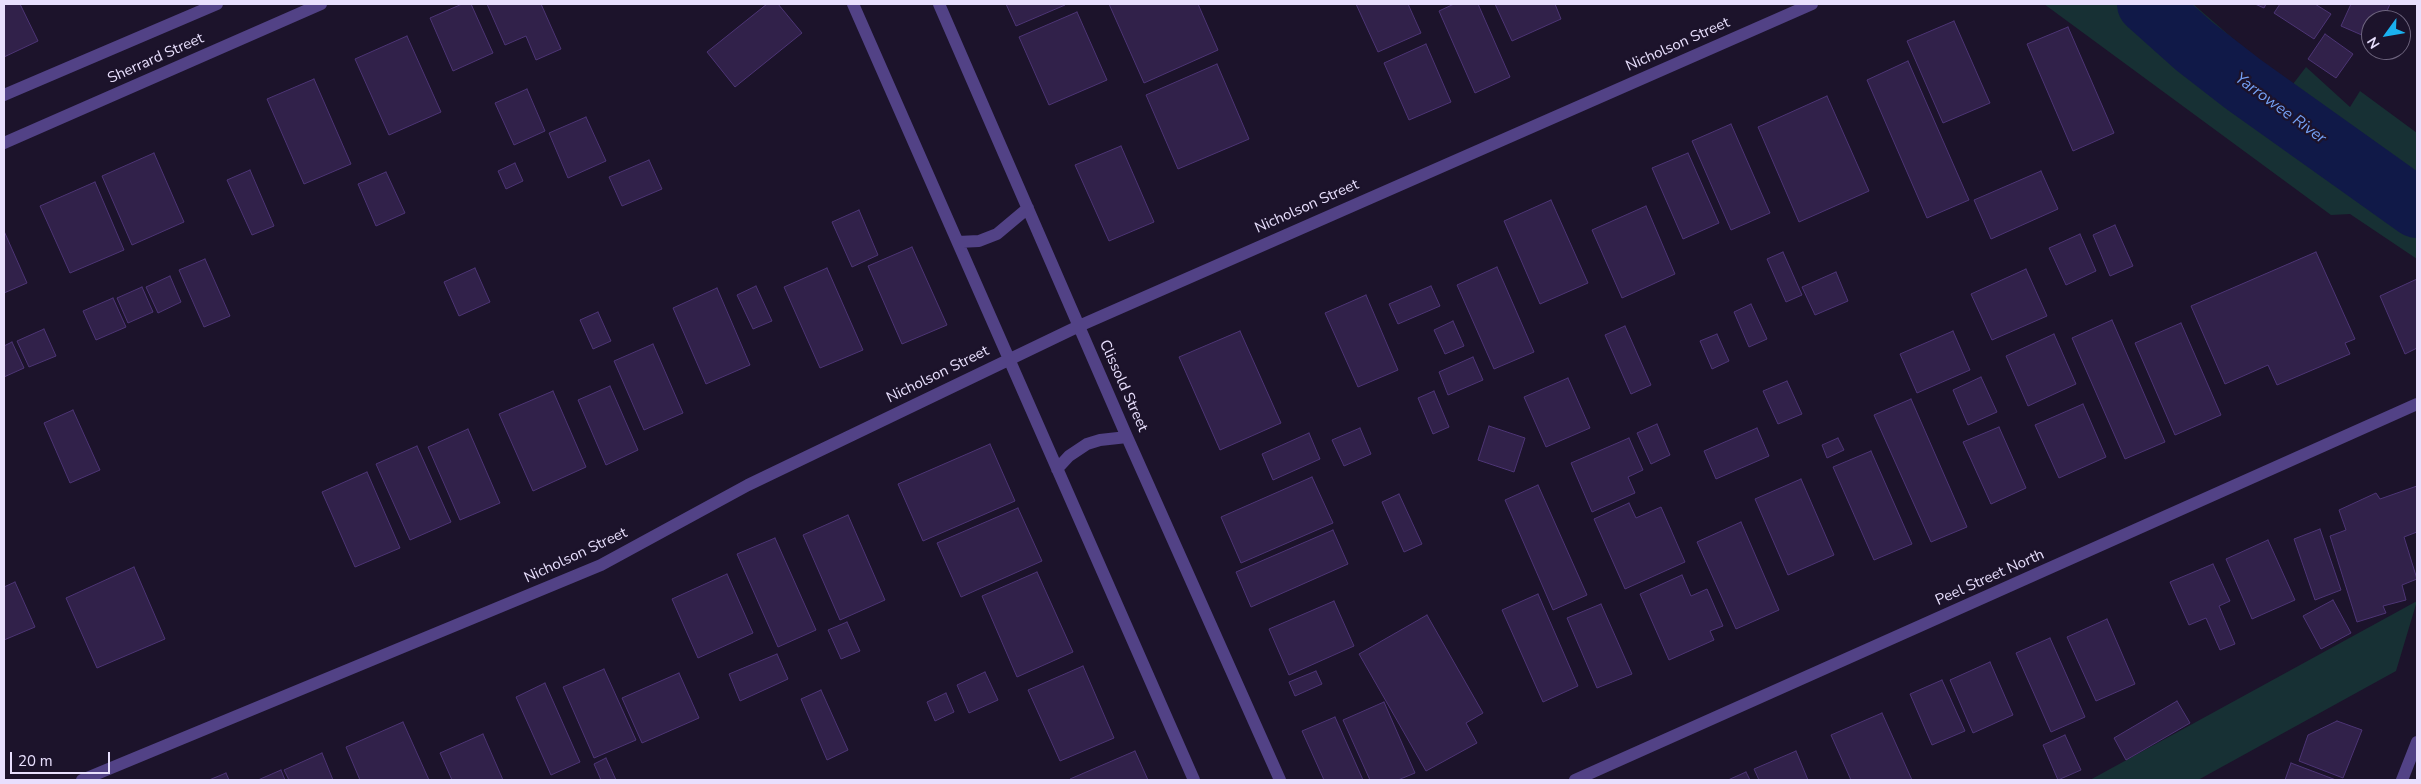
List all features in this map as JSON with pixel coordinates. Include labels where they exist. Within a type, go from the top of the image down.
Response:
[{"type":"street","name":"Sherrard Street","points":[[4,94],[217,4]]},
{"type":"street","name":"Sherrard Street","points":[[4,143],[321,4]]},
{"type":"street","points":[[853,4],[1194,780]]},
{"type":"street","name":"Clissold Street","points":[[939,4],[1078,326],[1280,780]]},
{"type":"street","name":"Nicholson Street","points":[[82,780],[601,565],[748,485],[1078,326],[1812,4]]},
{"type":"street","points":[[958,242],[979,241],[996,234],[1028,208]]},
{"type":"street","name":"Peel Street North","points":[[1575,780],[2417,404]]},
{"type":"street","points":[[1057,469],[1069,456],[1087,444],[1100,440],[1127,437]]},
{"type":"street","points":[[2402,780],[2417,742]]},
{"type":"green space","points":[[2044,4],[2193,4],[2290,88],[2306,67],[2350,107],[2360,91],[2417,133],[2417,259],[2350,214],[2331,215]]},
{"type":"green space","points":[[2417,601],[2396,671],[2198,780],[2090,780]]},
{"type":"building","points":[[4,4],[20,4],[38,41],[4,57]]},
{"type":"building","points":[[462,4],[471,4],[493,53],[453,71],[430,18]]},
{"type":"building","points":[[487,4],[541,4],[561,49],[536,60],[526,36],[505,45]]},
{"type":"building","points":[[767,4],[778,4],[802,33],[735,87],[707,52]]},
{"type":"building","points":[[1006,4],[1065,4],[1065,5],[1016,26]]},
{"type":"building","points":[[1109,4],[1198,4],[1218,50],[1144,83]]},
{"type":"building","points":[[1356,4],[1408,4],[1421,33],[1378,52]]},
{"type":"building","points":[[1454,4],[1478,4],[1510,77],[1475,93],[1439,11]]},
{"type":"building","points":[[1495,4],[1555,4],[1561,19],[1512,41]]},
{"type":"building","points":[[2255,4],[2266,4],[2264,8]]},
{"type":"building","points":[[2280,4],[2315,4],[2331,14],[2314,39],[2274,13]]},
{"type":"building","points":[[2351,4],[2390,4],[2387,10],[2361,10],[2361,35],[2341,26]]},
{"type":"building","points":[[1077,12],[1107,80],[1049,105],[1019,37]]},
{"type":"building","points":[[1954,21],[1990,103],[1943,123],[1907,41]]},
{"type":"building","points":[[2068,27],[2114,133],[2073,151],[2027,44]]},
{"type":"building","points":[[2325,34],[2353,54],[2336,78],[2308,59]]},
{"type":"building","points":[[407,36],[441,112],[389,135],[355,59]]},
{"type":"building","points":[[1426,44],[1451,102],[1409,120],[1384,63]]},
{"type":"building","points":[[1908,61],[1969,200],[1927,218],[1867,80]]},
{"type":"building","points":[[1217,64],[1249,139],[1178,169],[1146,95]]},
{"type":"building","points":[[314,79],[351,164],[304,184],[267,99]]},
{"type":"building","points":[[527,89],[545,131],[514,145],[495,103]]},
{"type":"building","points":[[1827,96],[1869,191],[1799,222],[1758,127]]},
{"type":"building","points":[[586,117],[606,161],[568,178],[549,133]]},
{"type":"building","points":[[1731,124],[1770,213],[1731,230],[1692,141]]},
{"type":"building","points":[[1121,146],[1154,222],[1109,241],[1075,165]]},
{"type":"building","points":[[154,153],[184,222],[132,245],[102,176]]},
{"type":"building","points":[[1688,153],[1719,223],[1683,239],[1652,168]]},
{"type":"building","points":[[649,160],[662,189],[622,206],[609,177]]},
{"type":"building","points":[[515,163],[523,181],[506,189],[498,171]]},
{"type":"building","points":[[250,170],[274,226],[252,235],[227,180]]},
{"type":"building","points":[[2041,171],[2058,209],[1991,239],[1974,200]]},
{"type":"building","points":[[386,172],[405,213],[376,226],[358,184]]},
{"type":"building","points":[[95,182],[124,250],[70,273],[40,206]]},
{"type":"building","points":[[1551,200],[1588,283],[1540,304],[1504,221]]},
{"type":"building","points":[[1646,206],[1675,274],[1622,298],[1592,230]]},
{"type":"building","points":[[859,210],[878,255],[852,267],[832,222]]},
{"type":"building","points":[[2115,225],[2133,266],[2110,276],[2093,235]]},
{"type":"building","points":[[4,231],[27,283],[4,293]]},
{"type":"building","points":[[2080,234],[2096,271],[2066,285],[2049,248]]},
{"type":"building","points":[[912,247],[947,325],[902,344],[868,266]]},
{"type":"building","points":[[1783,252],[1802,295],[1786,302],[1767,259]]},
{"type":"building","points":[[2316,252],[2355,339],[2345,343],[2350,354],[2277,385],[2268,365],[2225,384],[2191,306]]},
{"type":"building","points":[[205,259],[230,316],[204,327],[179,270]]},
{"type":"building","points":[[1497,267],[1534,352],[1494,369],[1457,285]]},
{"type":"building","points":[[475,268],[490,302],[459,316],[444,282]]},
{"type":"building","points":[[827,268],[863,350],[820,368],[784,287]]},
{"type":"building","points":[[2026,269],[2047,316],[1992,340],[1971,294]]},
{"type":"building","points":[[1836,272],[1848,301],[1815,315],[1802,287]]},
{"type":"building","points":[[170,276],[181,302],[158,313],[146,287]]},
{"type":"building","points":[[2417,279],[2417,348],[2405,354],[2380,296]]},
{"type":"building","points":[[756,286],[772,321],[753,329],[737,295]]},
{"type":"building","points":[[1431,286],[1440,306],[1398,324],[1389,304]]},
{"type":"building","points":[[142,287],[153,312],[128,323],[117,298]]},
{"type":"building","points":[[717,288],[750,365],[706,384],[673,308]]},
{"type":"building","points":[[1366,295],[1398,370],[1358,387],[1325,313]]},
{"type":"building","points":[[113,298],[126,327],[96,340],[83,311]]},
{"type":"building","points":[[1751,304],[1767,339],[1749,347],[1734,312]]},
{"type":"building","points":[[598,312],[611,341],[593,349],[580,320]]},
{"type":"building","points":[[2112,320],[2165,442],[2125,459],[2072,338]]},
{"type":"building","points":[[1453,321],[1464,346],[1445,354],[1434,330]]},
{"type":"building","points":[[2181,323],[2221,415],[2175,435],[2135,343]]},
{"type":"building","points":[[1625,326],[1651,385],[1631,394],[1605,335]]},
{"type":"building","points":[[44,329],[56,356],[29,367],[17,341]]},
{"type":"building","points":[[1240,331],[1281,423],[1220,450],[1179,357]]},
{"type":"building","points":[[1953,331],[1970,370],[1917,393],[1900,354]]},
{"type":"building","points":[[1717,334],[1729,361],[1712,369],[1700,341]]},
{"type":"building","points":[[2054,334],[2076,384],[2028,406],[2006,356]]},
{"type":"building","points":[[12,342],[24,368],[4,377],[4,346]]},
{"type":"building","points":[[653,344],[683,413],[644,430],[614,361]]},
{"type":"building","points":[[1473,357],[1483,380],[1448,395],[1439,372]]},
{"type":"building","points":[[1981,377],[1997,412],[1968,425],[1953,390]]},
{"type":"building","points":[[1568,378],[1590,428],[1546,447],[1524,397]]},
{"type":"building","points":[[1787,381],[1802,414],[1778,424],[1763,391]]},
{"type":"building","points":[[610,386],[638,450],[606,465],[578,400]]},
{"type":"building","points":[[553,391],[586,467],[533,491],[499,414]]},
{"type":"building","points":[[1434,391],[1449,427],[1433,434],[1418,398]]},
{"type":"building","points":[[1911,399],[1967,527],[1931,542],[1874,415]]},
{"type":"building","points":[[2083,404],[2106,457],[2059,478],[2035,425]]},
{"type":"building","points":[[73,410],[100,470],[70,483],[44,423]]},
{"type":"building","points":[[1657,424],[1670,455],[1651,464],[1637,433]]},
{"type":"building","points":[[1489,426],[1525,438],[1514,472],[1478,460]]},
{"type":"building","points":[[1999,427],[2026,488],[1991,504],[1963,442]]},
{"type":"building","points":[[1360,428],[1371,454],[1344,466],[1332,440]]},
{"type":"building","points":[[1757,428],[1769,456],[1716,479],[1704,451]]},
{"type":"building","points":[[468,429],[500,503],[460,520],[428,447]]},
{"type":"building","points":[[1309,433],[1320,459],[1273,480],[1262,454]]},
{"type":"building","points":[[1629,438],[1643,470],[1628,477],[1635,493],[1592,512],[1571,463]]},
{"type":"building","points":[[1838,438],[1844,450],[1827,458],[1822,445]]},
{"type":"building","points":[[990,444],[1015,501],[923,541],[898,484]]},
{"type":"building","points":[[417,446],[451,522],[410,540],[376,464]]},
{"type":"building","points":[[1871,451],[1912,544],[1874,560],[1833,467]]},
{"type":"building","points":[[367,472],[400,548],[355,567],[322,492]]},
{"type":"building","points":[[1312,477],[1333,523],[1241,563],[1221,517]]},
{"type":"building","points":[[1801,479],[1834,555],[1788,575],[1755,499]]},
{"type":"building","points":[[1538,485],[1587,595],[1553,610],[1505,500]]},
{"type":"building","points":[[2417,486],[2417,532],[2404,537],[2417,579],[2402,585],[2406,600],[2383,606],[2386,613],[2357,622],[2330,536],[2346,530],[2339,510],[2376,493],[2380,499]]},
{"type":"building","points":[[1399,494],[1422,544],[1404,552],[1382,502]]},
{"type":"building","points":[[1629,503],[1636,518],[1661,507],[1685,562],[1625,589],[1594,519]]},
{"type":"building","points":[[1018,508],[1042,561],[961,597],[937,543]]},
{"type":"building","points":[[848,515],[885,600],[840,620],[803,535]]},
{"type":"building","points":[[1741,522],[1779,610],[1736,629],[1697,542]]},
{"type":"building","points":[[2320,529],[2341,590],[2315,600],[2294,539]]},
{"type":"building","points":[[1333,530],[1348,564],[1251,607],[1236,572]]},
{"type":"building","points":[[775,538],[816,630],[778,647],[737,554]]},
{"type":"building","points":[[2268,540],[2295,600],[2252,619],[2226,559]]},
{"type":"building","points":[[2213,564],[2230,601],[2219,606],[2235,644],[2220,650],[2206,618],[2189,625],[2170,582]]},
{"type":"building","points":[[134,567],[165,639],[97,668],[66,598]]},
{"type":"building","points":[[1037,572],[1073,652],[1017,677],[982,596]]},
{"type":"building","points":[[727,574],[753,633],[698,658],[672,599]]},
{"type":"building","points":[[1682,575],[1691,596],[1707,589],[1723,626],[1710,631],[1714,640],[1669,660],[1640,594]]},
{"type":"building","points":[[15,582],[35,627],[4,640],[4,587]]},
{"type":"building","points":[[1538,594],[1578,686],[1543,702],[1502,610]]},
{"type":"building","points":[[2333,600],[2351,633],[2321,649],[2303,616]]},
{"type":"building","points":[[1334,601],[1354,646],[1289,675],[1269,629]]},
{"type":"building","points":[[1601,604],[1632,674],[1597,688],[1567,618]]},
{"type":"building","points":[[1427,615],[1483,713],[1466,723],[1477,743],[1426,771],[1359,654]]},
{"type":"building","points":[[2107,619],[2135,684],[2096,701],[2067,637]]},
{"type":"building","points":[[847,622],[860,651],[841,659],[828,630]]},
{"type":"building","points":[[2050,638],[2085,717],[2051,732],[2016,653]]},
{"type":"building","points":[[777,654],[788,679],[740,701],[729,674]]},
{"type":"building","points":[[1990,662],[2013,715],[1973,733],[1950,680]]},
{"type":"building","points":[[1083,666],[1114,738],[1060,761],[1028,690]]},
{"type":"building","points":[[604,669],[636,740],[594,758],[563,687]]},
{"type":"building","points":[[1316,671],[1322,684],[1295,696],[1289,682]]},
{"type":"building","points":[[985,672],[998,700],[969,713],[957,685]]},
{"type":"building","points":[[679,673],[699,718],[642,743],[622,698]]},
{"type":"building","points":[[1942,680],[1965,731],[1932,745],[1910,694]]},
{"type":"building","points":[[545,683],[580,762],[551,775],[516,697]]},
{"type":"building","points":[[821,690],[848,750],[827,760],[801,699]]},
{"type":"building","points":[[946,693],[954,712],[935,721],[927,702]]},
{"type":"building","points":[[2177,701],[2190,723],[2126,760],[2114,738]]},
{"type":"building","points":[[1384,702],[1415,773],[1398,780],[1370,780],[1343,720]]},
{"type":"building","points":[[1882,713],[1912,780],[1851,780],[1831,735]]},
{"type":"building","points":[[1335,717],[1363,780],[1324,780],[1302,731]]},
{"type":"building","points":[[2337,721],[2362,730],[2343,778],[2299,761],[2308,735]]},
{"type":"building","points":[[403,722],[429,780],[360,780],[346,747]]},
{"type":"building","points":[[483,734],[503,780],[452,780],[440,753]]},
{"type":"building","points":[[2065,735],[2081,770],[2058,780],[2043,745]]},
{"type":"building","points":[[1135,751],[1148,780],[1070,779]]},
{"type":"building","points":[[1796,751],[1808,780],[1759,780],[1754,769]]},
{"type":"building","points":[[322,753],[333,780],[289,780],[284,770]]},
{"type":"building","points":[[606,758],[616,780],[601,780],[594,764]]},
{"type":"building","points":[[2291,763],[2336,780],[2285,780]]},
{"type":"building","points":[[281,770],[285,780],[258,780]]},
{"type":"building","points":[[1746,772],[1750,780],[1728,780]]},
{"type":"building","points":[[226,773],[229,780],[209,780]]},
{"type":"waterway","name":"Yarrowee River","points":[[2147,4],[2194,46],[2243,84],[2417,208]]}]
